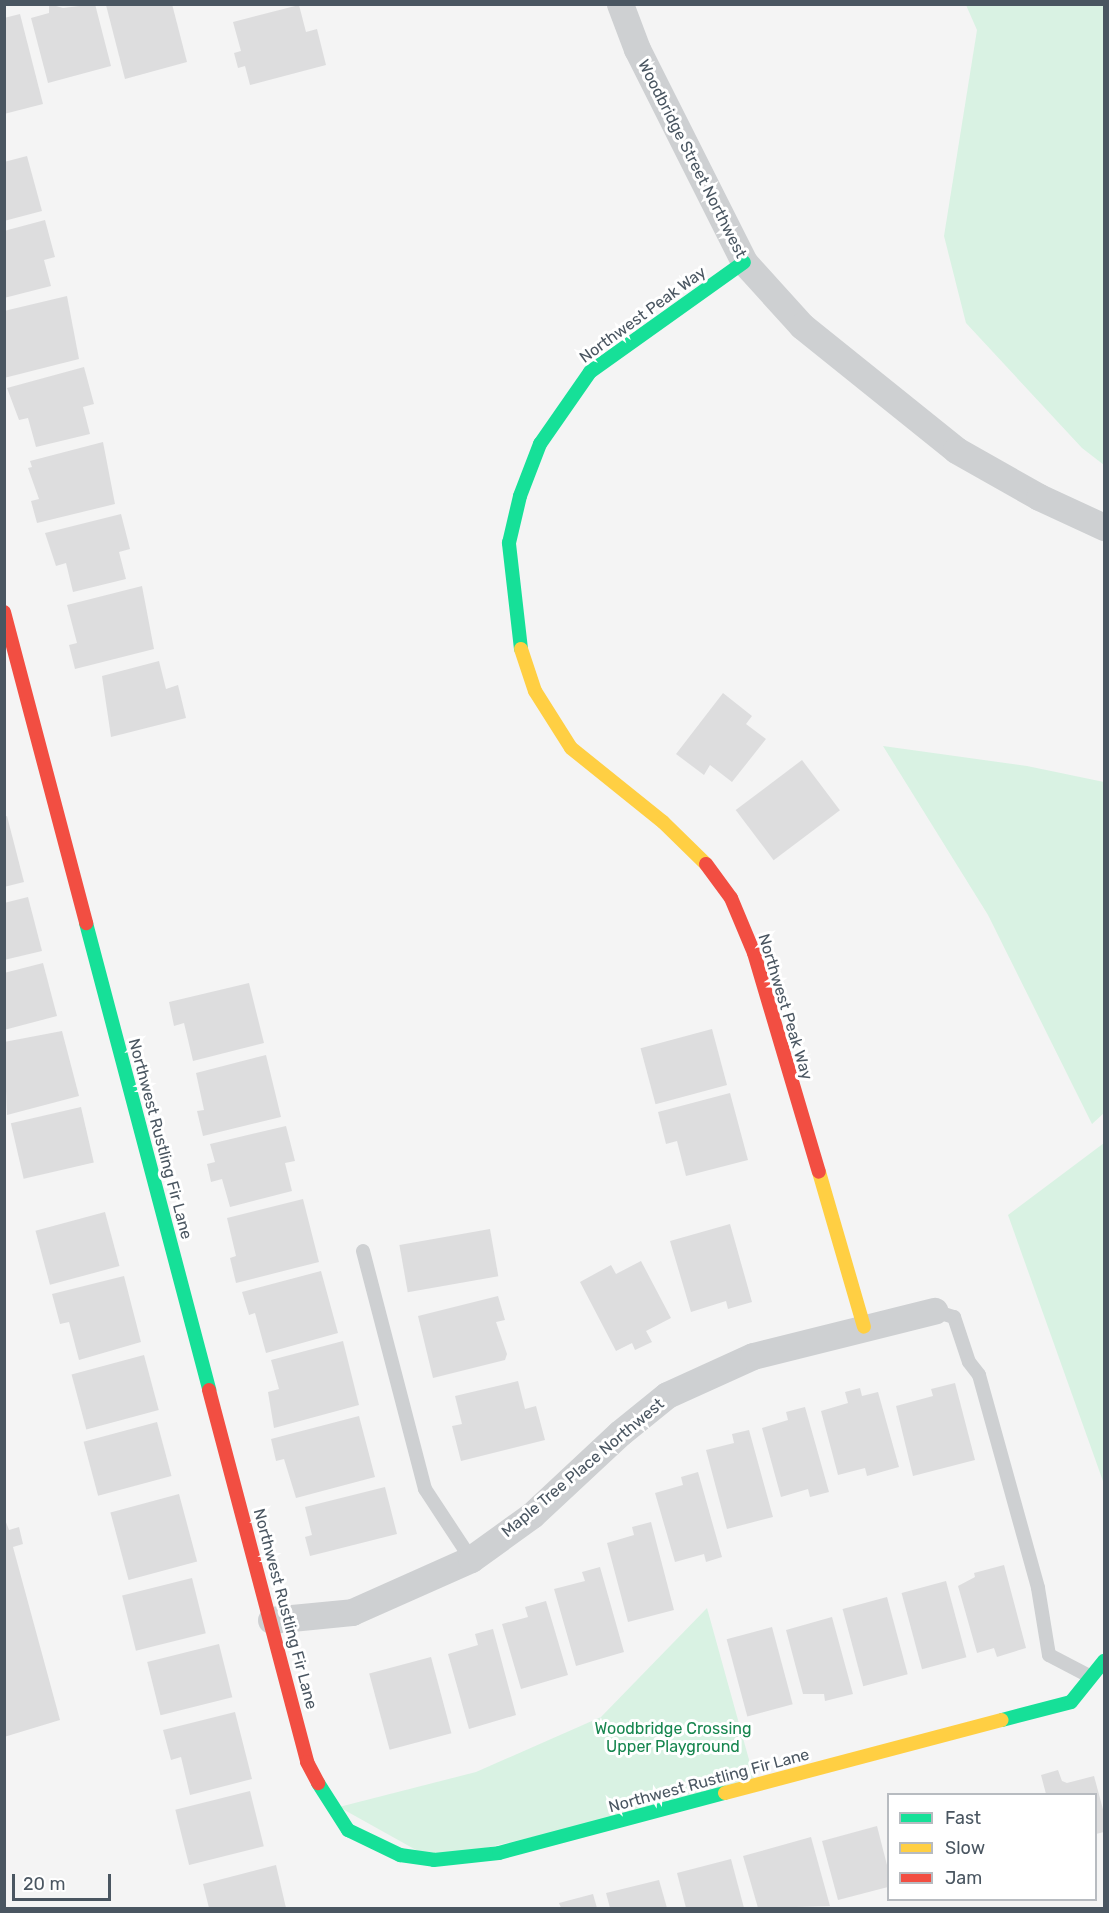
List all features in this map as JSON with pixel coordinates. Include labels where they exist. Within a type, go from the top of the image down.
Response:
[{"type":"street","name":"Woodbridge Street Northwest","points":[[620,4],[651,78],[744,262],[821,344],[956,450],[1039,496],[1104,527]]},
{"type":"street","name":"Northwest Peak Way","points":[[744,262],[590,372],[561,409],[540,444],[520,496],[509,543],[511,586],[518,640],[535,692],[571,748],[700,856],[731,898],[754,953],[864,1327]]},
{"type":"street","name":"Northwest Rustling Fir Lane","points":[[4,612],[307,1762],[329,1805],[348,1830],[372,1844],[400,1855],[434,1860],[500,1853],[1071,1702],[1104,1661]]},
{"type":"street","name":"Maple Tree Place Northwest","points":[[271,1620],[352,1612],[471,1559],[532,1515],[620,1433],[668,1395],[753,1356],[934,1311]]},
{"type":"lane","points":[[363,1251],[425,1489],[471,1559]]},
{"type":"lane","points":[[934,1311],[954,1317],[969,1362],[980,1375],[1038,1588],[1049,1655],[1091,1677]]},
{"type":"green space","points":[[966,5],[1104,5],[1104,465],[1082,448],[966,323],[944,236],[977,30]]},
{"type":"green space","points":[[883,746],[1027,766],[1104,782],[1104,1113],[1092,1124],[988,915]]},
{"type":"green space","points":[[1104,1143],[1104,1484],[1008,1215]]},
{"type":"green space","name":"Woodbridge Crossing Upper Playground","points":[[707,1608],[756,1785],[434,1860],[339,1807],[476,1772],[601,1717]]},
{"type":"building","points":[[49,4],[63,8],[95,4],[111,66],[48,83],[31,18],[49,13]]},
{"type":"building","points":[[172,4],[187,62],[125,79],[106,5]]},
{"type":"building","points":[[299,5],[306,32],[317,29],[326,65],[250,85],[245,66],[238,68],[234,53],[241,51],[233,22]]},
{"type":"building","points":[[20,14],[43,104],[4,114],[4,18]]},
{"type":"building","points":[[27,156],[42,211],[4,221],[4,162]]},
{"type":"building","points":[[45,220],[55,257],[44,260],[51,286],[4,298],[4,231]]},
{"type":"building","points":[[67,296],[79,359],[4,378],[4,311]]},
{"type":"building","points":[[84,367],[94,404],[83,407],[90,434],[36,447],[28,418],[19,420],[7,388]]},
{"type":"building","points":[[103,442],[115,504],[37,523],[31,501],[39,499],[28,468],[32,467],[30,461]]},
{"type":"building","points":[[121,514],[130,549],[119,552],[126,579],[73,592],[66,563],[56,566],[45,533]]},
{"type":"building","points":[[142,586],[154,649],[75,669],[69,645],[77,643],[67,605]]},
{"type":"building","points":[[159,661],[166,689],[178,685],[186,718],[111,737],[102,676]]},
{"type":"building","points":[[723,693],[752,716],[746,724],[766,739],[732,782],[710,765],[704,775],[676,754]]},
{"type":"building","points":[[802,760],[840,810],[774,860],[736,810]]},
{"type":"building","points":[[7,816],[24,882],[4,887],[4,817]]},
{"type":"building","points":[[28,897],[42,951],[4,960],[4,903]]},
{"type":"building","points":[[43,963],[57,1016],[4,1030],[4,973]]},
{"type":"building","points":[[249,983],[264,1043],[193,1061],[184,1023],[174,1026],[169,1002]]},
{"type":"building","points":[[712,1029],[727,1085],[656,1104],[641,1048]]},
{"type":"building","points":[[62,1031],[79,1096],[7,1115],[4,1042]]},
{"type":"building","points":[[266,1055],[281,1117],[203,1136],[197,1111],[204,1110],[196,1073]]},
{"type":"building","points":[[730,1093],[748,1160],[686,1176],[677,1141],[666,1144],[658,1112]]},
{"type":"building","points":[[81,1107],[94,1163],[24,1179],[11,1123]]},
{"type":"building","points":[[286,1126],[295,1161],[285,1163],[292,1191],[230,1207],[222,1179],[211,1182],[207,1164],[215,1162],[210,1144]]},
{"type":"building","points":[[303,1199],[319,1262],[236,1283],[230,1258],[236,1256],[227,1218]]},
{"type":"building","points":[[105,1212],[119,1266],[50,1285],[35,1231]]},
{"type":"building","points":[[730,1224],[752,1302],[728,1309],[726,1301],[691,1312],[670,1241]]},
{"type":"building","points":[[490,1229],[498,1276],[408,1292],[399,1245]]},
{"type":"building","points":[[641,1261],[671,1318],[646,1331],[652,1342],[635,1350],[632,1343],[616,1351],[580,1282],[611,1265],[616,1274]]},
{"type":"building","points":[[321,1271],[338,1333],[266,1353],[255,1313],[249,1315],[242,1292]]},
{"type":"building","points":[[124,1276],[141,1342],[79,1360],[69,1322],[60,1324],[52,1294]]},
{"type":"building","points":[[498,1296],[505,1320],[496,1322],[507,1354],[505,1360],[433,1378],[418,1316]]},
{"type":"building","points":[[343,1341],[359,1405],[274,1428],[268,1392],[279,1389],[271,1360]]},
{"type":"building","points":[[144,1355],[159,1410],[86,1429],[72,1374]]},
{"type":"building","points":[[518,1381],[525,1409],[536,1406],[545,1440],[461,1461],[452,1426],[462,1424],[455,1396]]},
{"type":"building","points":[[955,1383],[975,1460],[913,1476],[896,1406],[933,1396],[931,1389]]},
{"type":"building","points":[[860,1388],[862,1396],[878,1392],[899,1467],[867,1476],[865,1468],[838,1475],[821,1411],[848,1403],[845,1392]]},
{"type":"building","points":[[805,1407],[829,1492],[810,1497],[808,1489],[781,1497],[762,1428],[788,1420],[786,1412]]},
{"type":"building","points":[[359,1416],[375,1477],[296,1498],[284,1459],[276,1461],[271,1439]]},
{"type":"building","points":[[157,1422],[171,1476],[98,1496],[84,1442]]},
{"type":"building","points":[[749,1430],[773,1517],[727,1529],[706,1450],[734,1443],[732,1434]]},
{"type":"building","points":[[698,1472],[722,1557],[706,1562],[704,1554],[675,1562],[655,1493],[683,1485],[681,1477]]},
{"type":"building","points":[[385,1487],[397,1534],[310,1556],[305,1537],[312,1535],[305,1507]]},
{"type":"building","points":[[179,1494],[197,1562],[129,1580],[110,1512]]},
{"type":"building","points":[[4,1517],[9,1530],[19,1527],[23,1544],[13,1547],[60,1720],[4,1737]]},
{"type":"building","points":[[651,1522],[674,1610],[628,1622],[607,1543],[634,1535],[632,1527]]},
{"type":"building","points":[[1004,1565],[1026,1648],[997,1657],[994,1648],[977,1653],[958,1586],[975,1577],[974,1573]]},
{"type":"building","points":[[600,1567],[624,1652],[576,1666],[554,1589],[585,1581],[582,1572]]},
{"type":"building","points":[[192,1578],[206,1633],[136,1651],[122,1595]]},
{"type":"building","points":[[946,1581],[966,1657],[922,1669],[902,1593]]},
{"type":"building","points":[[887,1597],[908,1674],[863,1686],[843,1609]]},
{"type":"building","points":[[546,1601],[568,1675],[521,1689],[502,1624],[528,1617],[525,1607]]},
{"type":"building","points":[[832,1617],[853,1694],[825,1701],[824,1694],[803,1694],[786,1630]]},
{"type":"building","points":[[772,1627],[793,1704],[747,1716],[727,1639]]},
{"type":"building","points":[[493,1629],[516,1715],[469,1729],[448,1654],[478,1645],[475,1634]]},
{"type":"building","points":[[219,1644],[232,1697],[161,1715],[147,1662]]},
{"type":"building","points":[[431,1657],[451,1733],[390,1750],[369,1674]]},
{"type":"building","points":[[235,1712],[252,1779],[190,1795],[181,1757],[171,1760],[163,1730]]},
{"type":"building","points":[[1058,1770],[1062,1781],[1067,1783],[1094,1776],[1104,1813],[1104,1832],[1097,1834],[1097,1793],[1046,1793],[1041,1775]]},
{"type":"building","points":[[250,1791],[264,1846],[189,1865],[175,1810]]},
{"type":"building","points":[[877,1826],[887,1865],[887,1887],[838,1900],[822,1841]]},
{"type":"building","points":[[811,1837],[830,1906],[758,1908],[743,1856]]},
{"type":"building","points":[[731,1859],[744,1908],[686,1908],[677,1873]]},
{"type":"building","points":[[276,1865],[286,1908],[209,1908],[203,1884]]},
{"type":"building","points":[[659,1880],[667,1908],[610,1908],[606,1893]]},
{"type":"building","points":[[593,1894],[597,1908],[561,1908],[559,1903]]},
{"type":"traffic: fast","points":[[521,649],[509,543],[520,496],[540,444],[590,372],[744,262]]},
{"type":"traffic: fast","points":[[86,923],[209,1390]]},
{"type":"traffic: fast","points":[[1002,1720],[1071,1702],[1104,1661]]},
{"type":"traffic: fast","points":[[318,1783],[348,1830],[400,1855],[434,1860],[499,1853],[725,1793]]},
{"type":"traffic: slow","points":[[521,649],[535,691],[571,748],[663,822],[706,864]]},
{"type":"traffic: slow","points":[[819,1172],[864,1327]]},
{"type":"traffic: slow","points":[[725,1793],[1002,1720]]},
{"type":"traffic: jam","points":[[4,612],[86,923]]},
{"type":"traffic: jam","points":[[706,864],[731,898],[754,953],[819,1172]]},
{"type":"traffic: jam","points":[[209,1390],[307,1762],[318,1783]]}]
